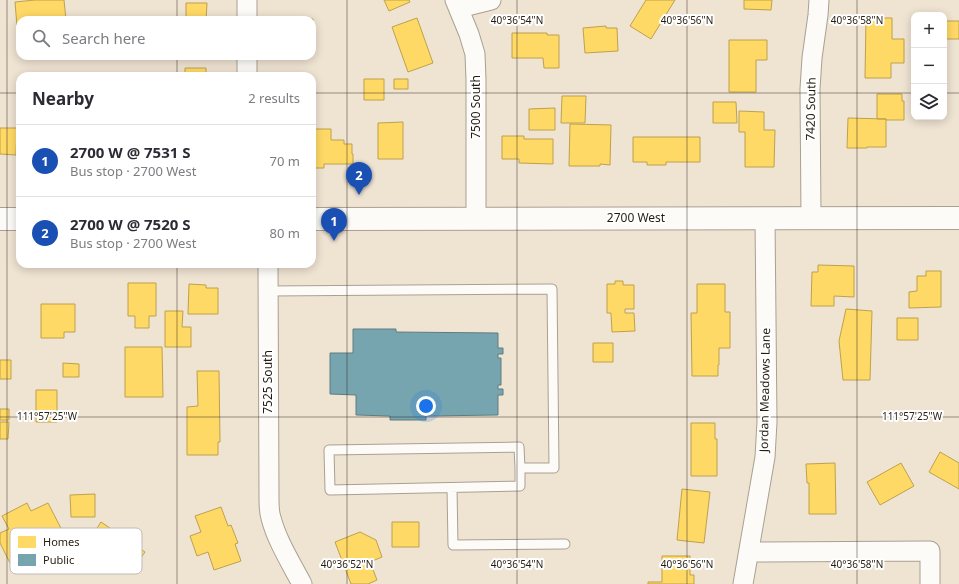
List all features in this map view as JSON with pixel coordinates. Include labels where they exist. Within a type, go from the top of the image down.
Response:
[{"type":"main road","name":"2700 West","points":[[316,219],[959,218]]},
{"type":"main road","points":[[0,219],[16,219]]},
{"type":"street","points":[[247,0],[247,16]]},
{"type":"street","points":[[457,4],[491,0]]},
{"type":"street","name":"7420 South","points":[[811,218],[810,89],[819,0]]},
{"type":"street","name":"7500 South","points":[[457,4],[469,34],[474,54],[476,80],[476,218]]},
{"type":"street","points":[[247,60],[247,72]]},
{"type":"street","name":"Jordan Meadows Lane","points":[[743,584],[765,457],[767,422],[765,218]]},
{"type":"street","name":"7525 South","points":[[268,268],[268,499],[270,517],[275,532],[302,584]]},
{"type":"street","points":[[748,552],[930,551],[930,584]]},
{"type":"lane","points":[[268,291],[552,289],[554,468],[520,468]]},
{"type":"lane","points":[[519,447],[520,468],[520,486],[330,490],[329,450],[519,447]]},
{"type":"lane","points":[[452,488],[453,546],[566,544]]},
{"type":"building: Homes","points":[[64,0],[66,16],[16,16],[15,2]]},
{"type":"building: Homes","points":[[384,0],[409,0],[410,2],[389,11]]},
{"type":"building: Homes","points":[[646,0],[675,0],[651,39],[630,26]]},
{"type":"building: Homes","points":[[744,0],[772,0],[771,10],[744,9]]},
{"type":"building: Homes","points":[[186,3],[207,3],[206,16],[186,16]]},
{"type":"building: Homes","points":[[417,18],[433,63],[408,72],[392,27]]},
{"type":"building: Homes","points":[[866,18],[892,18],[892,39],[904,39],[904,63],[891,63],[891,78],[865,78]]},
{"type":"building: Homes","points":[[947,21],[959,21],[959,39],[947,39]]},
{"type":"building: Homes","points":[[606,26],[606,28],[617,28],[618,51],[585,53],[583,28]]},
{"type":"building: Homes","points":[[512,33],[547,33],[547,35],[559,35],[559,68],[544,68],[543,58],[512,58]]},
{"type":"building: Homes","points":[[729,40],[767,40],[767,60],[756,60],[756,92],[729,92]]},
{"type":"building: Homes","points":[[185,68],[206,68],[206,72],[185,72]]},
{"type":"building: Homes","points":[[364,79],[384,79],[384,100],[364,100]]},
{"type":"building: Homes","points":[[394,79],[408,79],[408,89],[394,89]]},
{"type":"building: Homes","points":[[877,94],[902,94],[902,101],[904,101],[904,120],[877,119]]},
{"type":"building: Homes","points":[[562,96],[586,96],[585,123],[561,123]]},
{"type":"building: Homes","points":[[713,102],[736,102],[737,123],[713,123]]},
{"type":"building: Homes","points":[[555,108],[555,130],[529,130],[529,109]]},
{"type":"building: Homes","points":[[739,111],[764,112],[764,130],[775,130],[774,167],[745,167],[745,132],[739,132]]},
{"type":"building: Homes","points":[[848,118],[886,119],[886,147],[847,148]]},
{"type":"building: Homes","points":[[403,122],[403,159],[378,159],[378,123]]},
{"type":"building: Homes","points":[[570,124],[611,125],[610,165],[600,164],[600,166],[569,166]]},
{"type":"building: Homes","points":[[0,128],[16,128],[16,155],[0,154]]},
{"type":"building: Homes","points":[[316,129],[331,129],[331,140],[344,140],[344,144],[352,144],[353,164],[324,164],[324,168],[316,168]]},
{"type":"building: Homes","points":[[502,136],[524,136],[524,139],[553,139],[553,164],[519,163],[519,159],[502,159]]},
{"type":"building: Homes","points":[[633,137],[700,137],[700,162],[666,162],[666,165],[647,165],[647,162],[633,162]]},
{"type":"building: Homes","points":[[818,265],[854,266],[854,297],[834,296],[834,306],[811,306],[812,272],[818,272]]},
{"type":"building: Homes","points":[[926,271],[941,271],[941,307],[909,308],[909,292],[917,291],[917,276],[926,276]]},
{"type":"building: Homes","points":[[615,281],[623,281],[623,285],[634,285],[634,309],[625,309],[625,313],[634,313],[635,331],[612,332],[611,313],[607,313],[607,284],[615,284]]},
{"type":"building: Homes","points":[[128,283],[156,283],[156,316],[149,316],[149,328],[135,328],[135,316],[128,316]]},
{"type":"building: Homes","points":[[189,284],[206,285],[206,288],[218,288],[218,314],[188,314]]},
{"type":"building: Homes","points":[[697,284],[725,284],[725,312],[730,312],[730,348],[719,348],[718,376],[692,376],[691,313],[697,313]]},
{"type":"building: Homes","points":[[41,304],[75,304],[75,332],[64,332],[64,338],[41,338]]},
{"type":"building: Homes","points":[[846,309],[872,311],[870,380],[843,380],[839,341]]},
{"type":"building: Homes","points":[[165,311],[183,311],[182,327],[191,327],[191,347],[165,347]]},
{"type":"building: Homes","points":[[897,318],[918,318],[918,340],[897,340]]},
{"type":"building: Homes","points":[[593,343],[613,343],[613,362],[593,362]]},
{"type":"building: Homes","points":[[125,347],[162,347],[163,397],[125,397]]},
{"type":"building: Homes","points":[[0,360],[11,360],[11,379],[0,379]]},
{"type":"building: Homes","points":[[63,363],[79,364],[79,377],[63,377]]},
{"type":"building: Homes","points":[[197,371],[219,371],[220,442],[218,442],[218,455],[187,455],[187,407],[198,406]]},
{"type":"building: Homes","points":[[36,390],[57,390],[57,422],[36,422]]},
{"type":"building: Homes","points":[[0,409],[9,409],[9,420],[0,420]]},
{"type":"building: Homes","points":[[0,422],[9,422],[8,439],[0,439]]},
{"type":"building: Homes","points":[[691,423],[715,423],[715,439],[717,439],[717,476],[691,476]]},
{"type":"building: Homes","points":[[940,452],[959,463],[959,489],[929,472]]},
{"type":"building: Homes","points":[[835,463],[836,514],[809,514],[809,483],[807,483],[806,464]]},
{"type":"building: Homes","points":[[901,463],[914,486],[880,505],[867,482]]},
{"type":"building: Homes","points":[[682,489],[710,492],[704,543],[677,540]]},
{"type":"building: Homes","points":[[95,494],[95,517],[71,517],[70,495]]},
{"type":"building: Homes","points":[[27,503],[31,511],[48,503],[61,528],[10,528],[10,563],[0,543],[0,533],[9,529],[2,516]]},
{"type":"building: Homes","points":[[221,507],[228,526],[231,525],[238,543],[235,544],[241,561],[214,570],[208,552],[197,556],[190,536],[201,532],[195,516]]},
{"type":"building: Homes","points":[[101,522],[110,528],[97,528]]},
{"type":"building: Homes","points":[[392,522],[419,522],[419,547],[392,547]]},
{"type":"building: Homes","points":[[360,532],[376,540],[382,557],[370,562],[377,580],[368,584],[351,584],[335,542]]},
{"type":"building: Homes","points":[[662,556],[690,556],[690,575],[694,575],[694,584],[648,584],[648,582],[662,582]]},
{"type":"building: Public","points":[[353,329],[396,329],[396,332],[498,333],[498,348],[503,348],[503,354],[498,354],[498,358],[501,358],[501,385],[498,385],[498,389],[503,389],[503,395],[498,395],[498,415],[426,416],[426,420],[390,420],[390,416],[356,415],[356,395],[330,394],[330,353],[353,353]]},
{"type":"place","name":"2700 W @ 7520 S","points":[[359,195]]},
{"type":"place","name":"2700 W @ 7531 S","points":[[334,241]]}]
